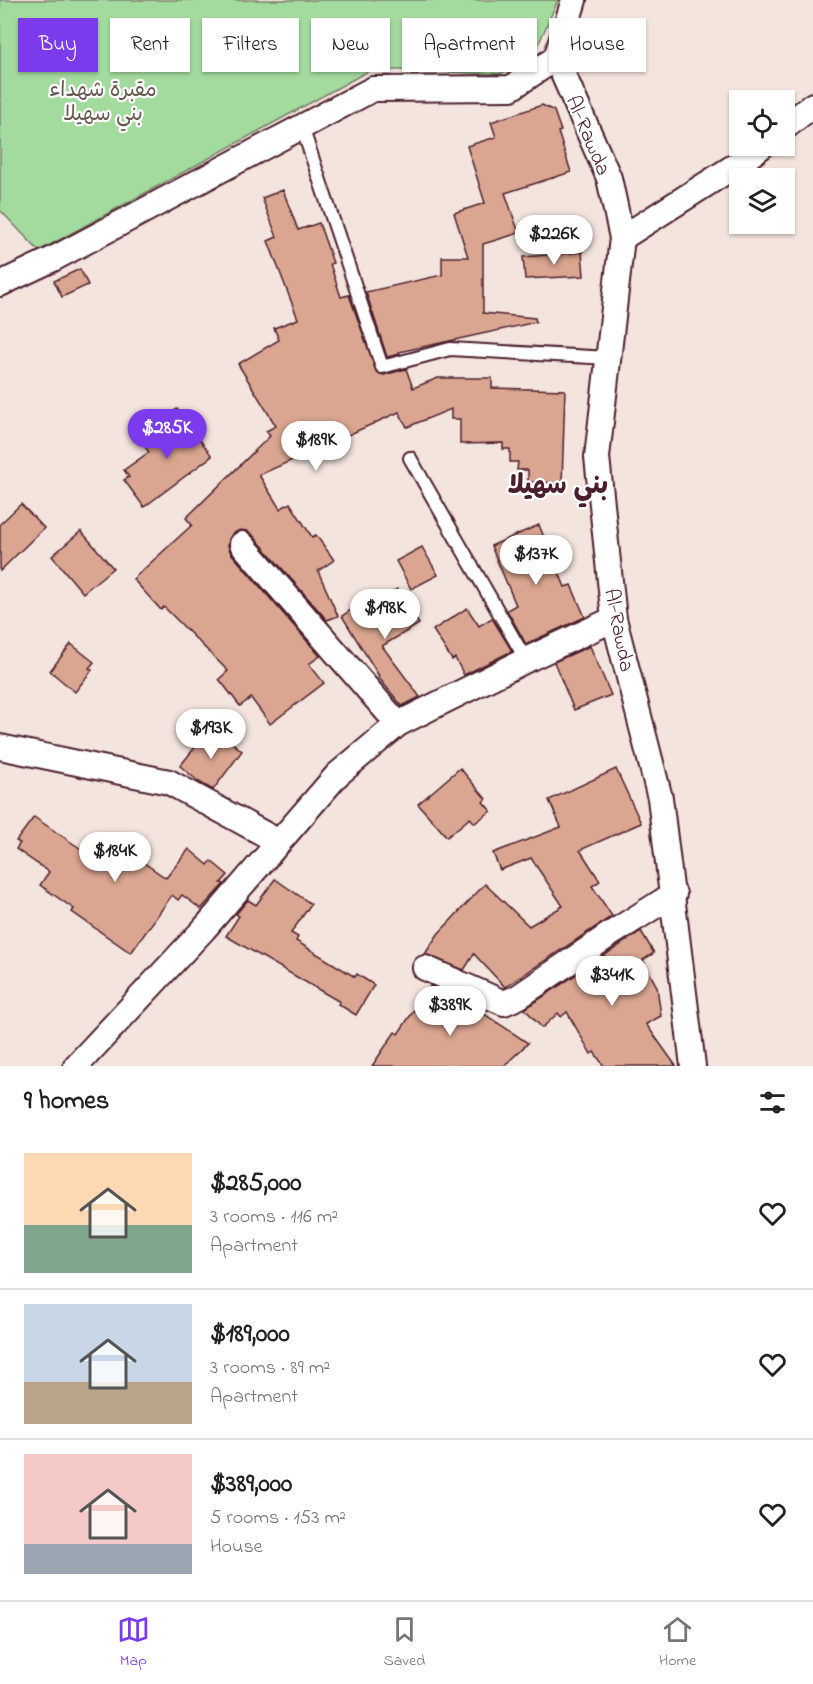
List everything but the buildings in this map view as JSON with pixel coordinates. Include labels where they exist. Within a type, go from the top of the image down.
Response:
[{"type":"street","points":[[568,18],[574,0]]},
{"type":"street","points":[[0,284],[53,259],[373,89],[512,88],[549,63]]},
{"type":"street","name":"Al-Rawda","points":[[562,72],[609,178],[622,238],[597,457],[614,619],[660,798],[674,894],[693,1066]]},
{"type":"street","points":[[795,119],[813,105]]},
{"type":"street","points":[[622,238],[749,156]]},
{"type":"street","points":[[242,544],[398,724]]},
{"type":"street","points":[[82,1064],[337,775],[398,724],[614,619]]},
{"type":"street","points":[[0,747],[169,782],[279,842]]},
{"type":"street","points":[[425,968],[504,1003],[518,997],[674,894]]},
{"type":"lane","points":[[302,128],[382,367],[450,349],[609,358]]},
{"type":"lane","points":[[410,459],[526,660]]},
{"type":"green space","name":"مقبرة شهداء بني سهيلا","points":[[0,0],[558,0],[537,47],[537,18],[402,18],[402,70],[390,70],[390,18],[311,18],[311,72],[367,72],[39,251],[0,210]]},
{"type":"green space","name":"مقبرة شهداء بني سهيلا","points":[[448,72],[504,72],[499,74]]},
{"type":"district","name":"بني سهيلا","points":[[558,484]]}]
